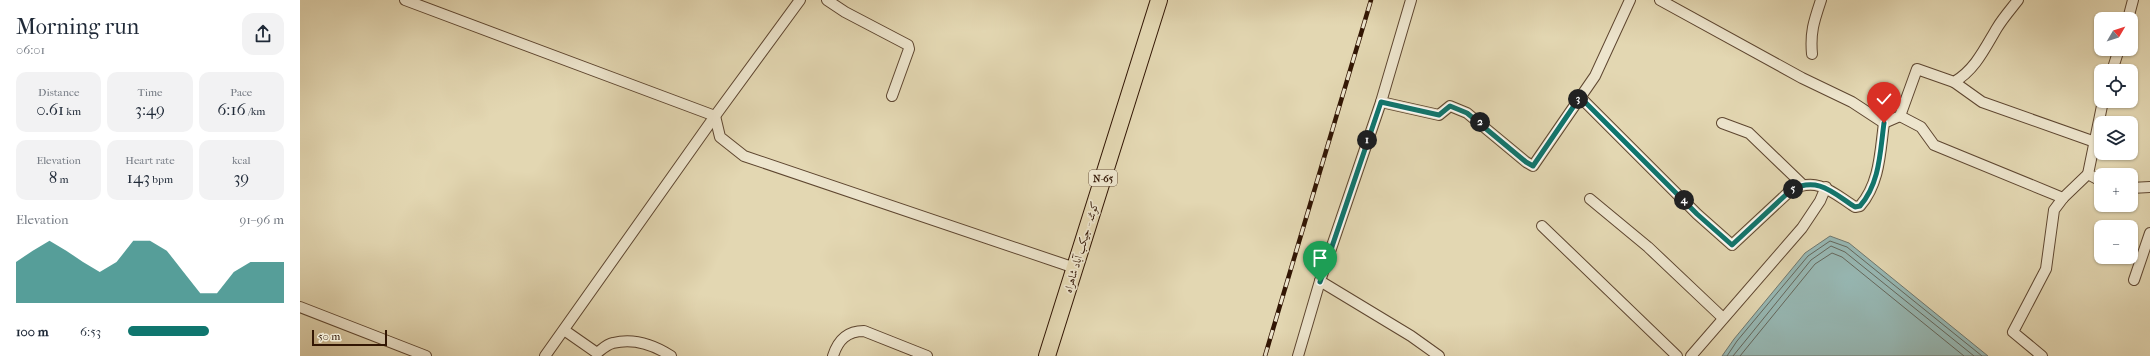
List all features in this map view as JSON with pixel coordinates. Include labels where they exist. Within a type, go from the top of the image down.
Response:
[{"type":"highway","name":"کوئٹہ - جیکب آباد شاہراہ","points":[[1047,356],[1159,0]]},
{"type":"street","points":[[405,0],[715,116]]},
{"type":"street","points":[[545,356],[715,116],[800,0]]},
{"type":"street","points":[[827,0],[845,12],[908,45],[909,49],[892,96]]},
{"type":"street","points":[[1298,356],[1320,282],[1381,102],[1411,0]]},
{"type":"street","points":[[1381,102],[1439,115],[1450,106],[1457,107],[1478,121],[1526,162],[1533,166],[1594,76],[1630,0]]},
{"type":"street","points":[[1660,0],[1802,78],[1852,102],[1884,123]]},
{"type":"street","points":[[1812,54],[1812,25],[1821,0]]},
{"type":"street","points":[[1954,82],[1963,77],[1984,52],[1997,27],[2018,0]]},
{"type":"street","points":[[2130,12],[2133,0]]},
{"type":"street","points":[[1884,123],[1900,116],[1917,68],[1954,82],[1982,102],[2094,142]]},
{"type":"street","points":[[1580,97],[1697,214],[1732,245],[1791,190],[1802,184],[1826,187],[1855,207],[1860,206],[1872,190],[1875,180],[1884,123]]},
{"type":"street","points":[[715,116],[720,137],[744,156],[1075,268]]},
{"type":"street","points":[[1900,116],[1921,127],[1934,145],[2063,198]]},
{"type":"street","points":[[1722,123],[1748,133],[1802,184]]},
{"type":"street","points":[[2042,356],[2013,332],[2046,269],[2054,210],[2063,198],[2088,174],[2094,147]]},
{"type":"street","points":[[2088,174],[2094,177]]},
{"type":"street","points":[[1691,356],[1802,228],[1820,201],[1826,187]]},
{"type":"street","points":[[2138,188],[2150,187]]},
{"type":"street","points":[[1590,199],[1648,248],[1723,318]]},
{"type":"street","points":[[1542,226],[1678,356]]},
{"type":"street","points":[[2134,280],[2150,233]]},
{"type":"street","points":[[1320,282],[1411,336],[1440,356]]},
{"type":"street","points":[[300,307],[426,356]]},
{"type":"street","points":[[564,330],[597,353],[612,343],[638,341],[661,350],[671,356]]},
{"type":"street","points":[[833,356],[840,340],[847,334],[864,331],[927,356]]},
{"type":"water","points":[[1830,236],[1849,243],[1988,356],[1722,356],[1734,339],[1805,253]]},
{"type":"railway","points":[[1265,356],[1371,0]]},
{"type":"route","points":[[1320,282],[1381,102],[1439,115],[1450,106],[1457,107],[1489,129],[1509,148],[1533,166],[1554,133],[1580,97],[1697,214],[1732,245],[1791,190],[1802,184],[1826,187],[1855,207],[1860,206],[1872,190],[1875,180],[1884,123]]}]
